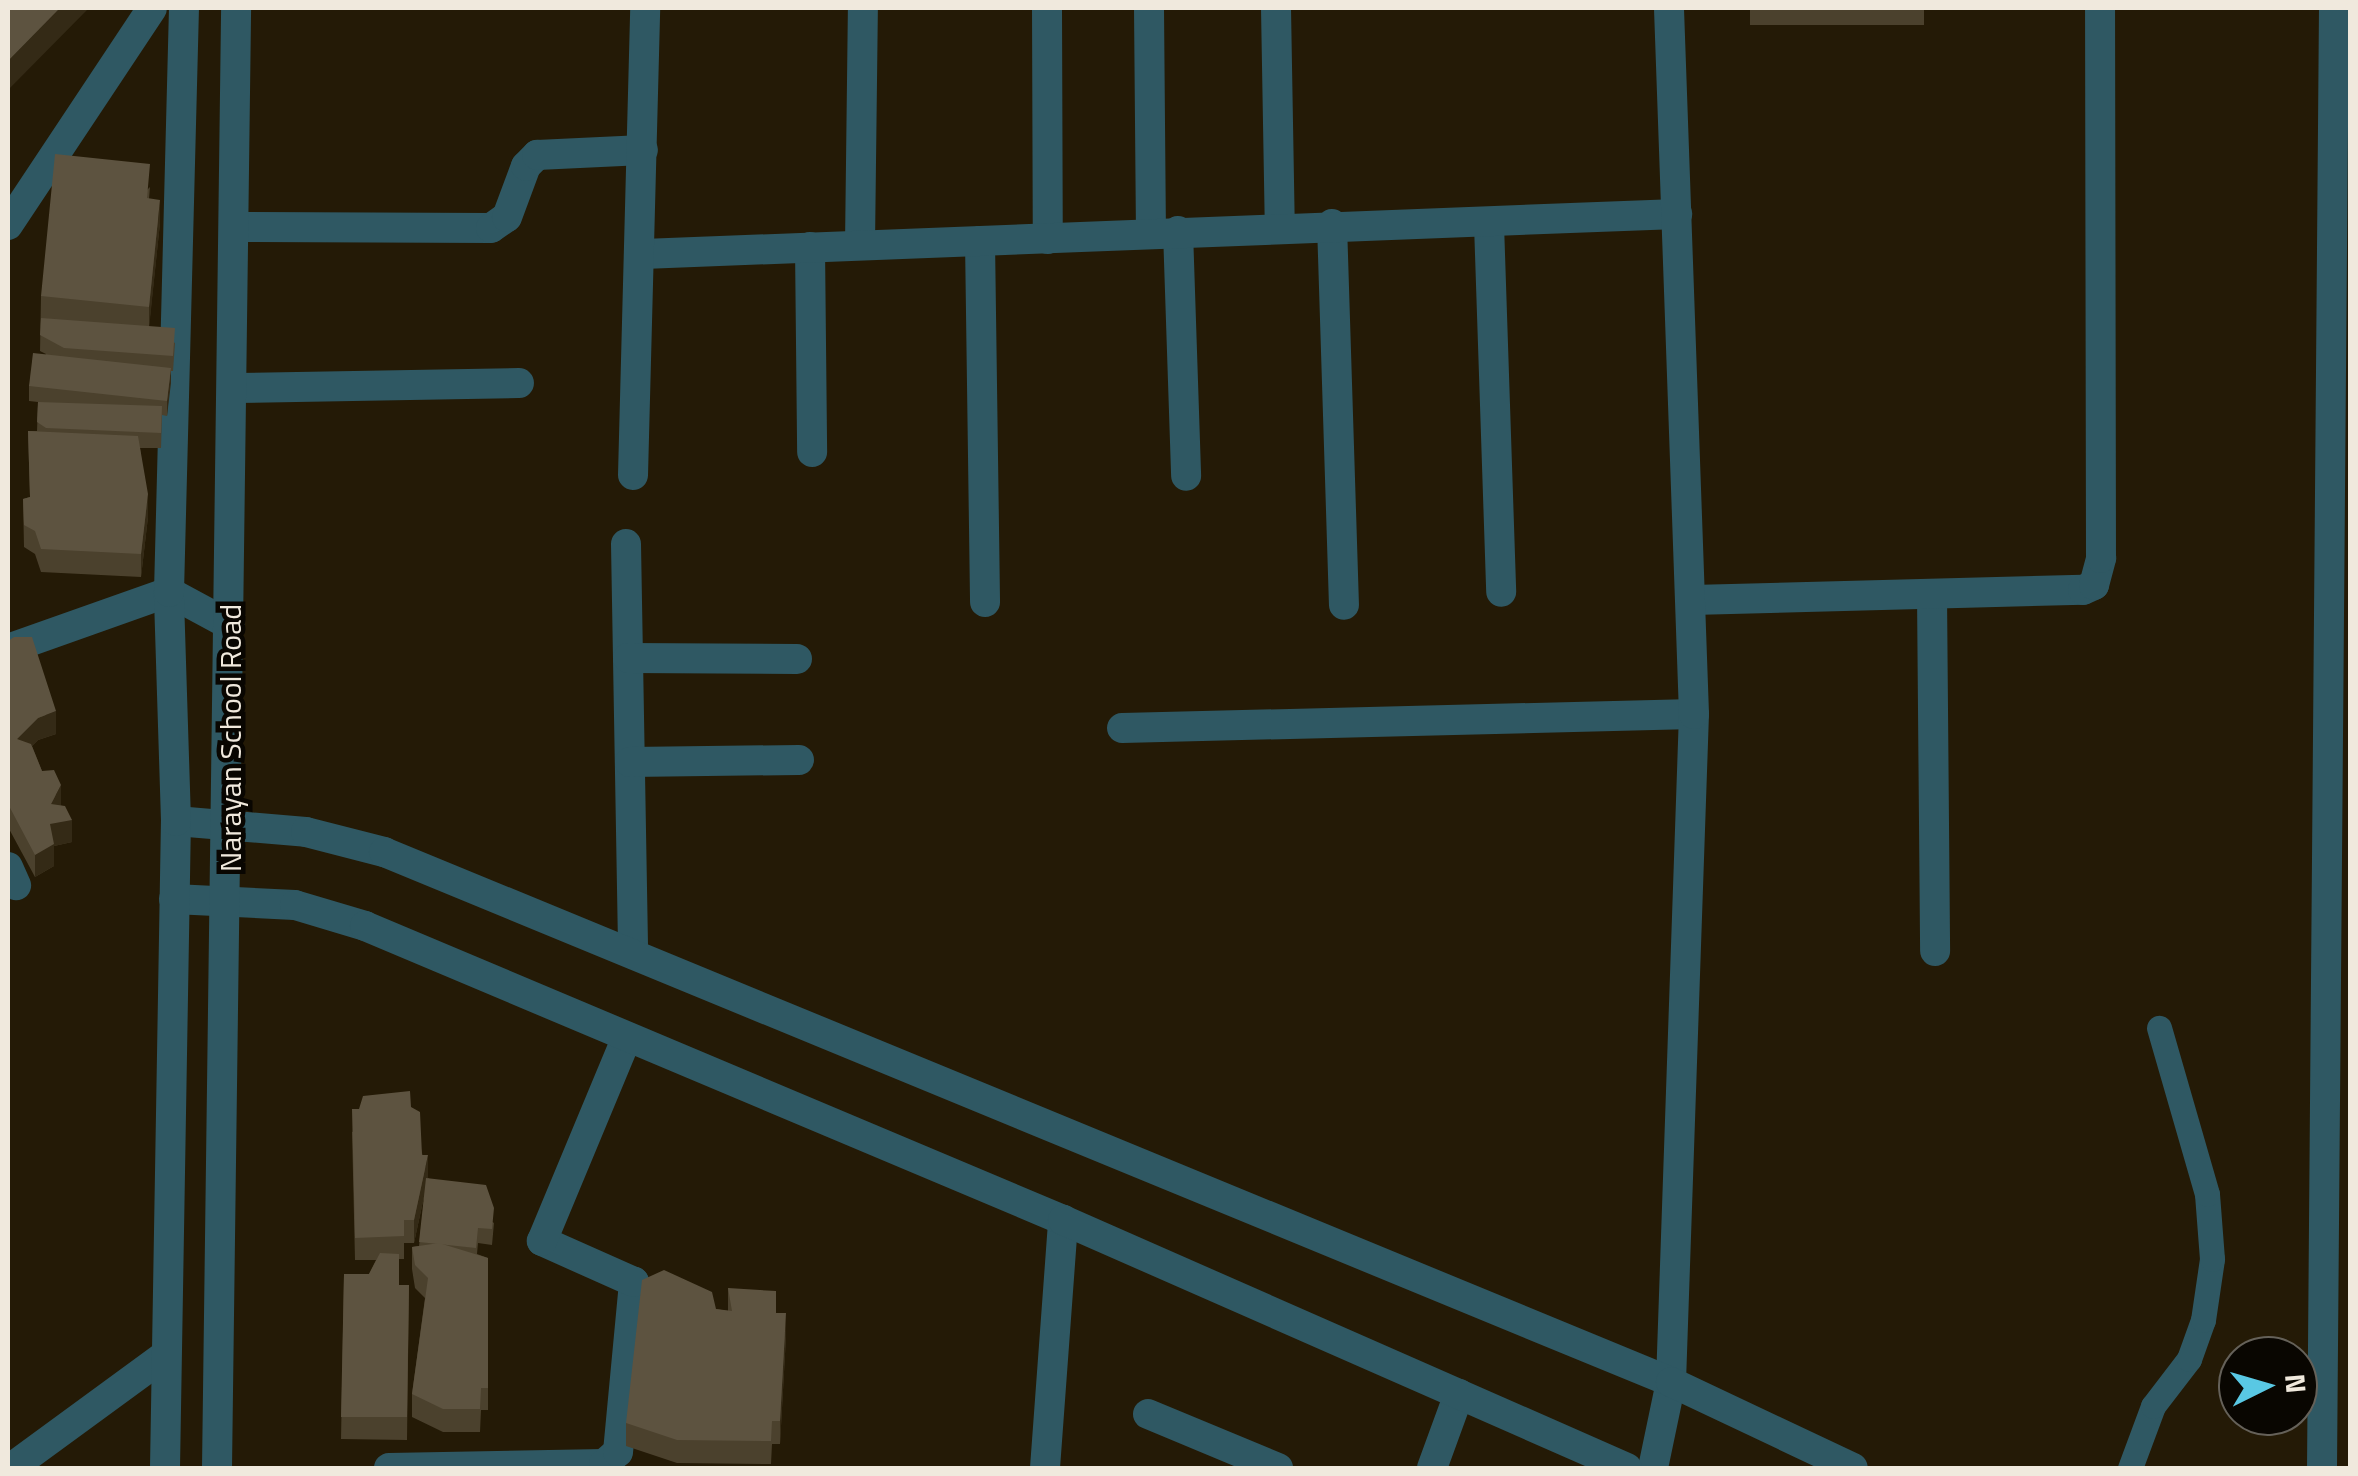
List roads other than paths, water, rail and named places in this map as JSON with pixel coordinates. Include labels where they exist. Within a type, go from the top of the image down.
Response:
[{"type":"street","points":[[8,224],[152,8]]},
{"type":"street","points":[[165,1468],[176,821],[168,592],[184,8]]},
{"type":"street","name":"Narayan School Road","points":[[217,1468],[229,900],[236,8]]},
{"type":"street","points":[[633,475],[642,254],[645,8]]},
{"type":"street","points":[[860,244],[863,8]]},
{"type":"street","points":[[1047,8],[1048,239]]},
{"type":"street","points":[[1150,8],[1164,232],[1186,476]]},
{"type":"street","points":[[1276,8],[1280,227]]},
{"type":"street","points":[[1653,1468],[1671,1382],[1694,714],[1669,8]]},
{"type":"street","points":[[1692,600],[2083,590],[2099,576],[2100,8]]},
{"type":"street","points":[[2322,1468],[2336,1376],[2338,564],[2334,8]]},
{"type":"street","points":[[235,226],[492,228],[508,217],[526,166],[538,155],[644,150]]},
{"type":"street","points":[[642,254],[1332,224],[1489,224],[1677,214]]},
{"type":"street","points":[[1332,224],[1344,605]]},
{"type":"street","points":[[1489,224],[1501,592]]},
{"type":"street","points":[[980,241],[985,602]]},
{"type":"street","points":[[810,247],[812,452]]},
{"type":"street","points":[[235,388],[519,383]]},
{"type":"street","points":[[626,544],[633,954]]},
{"type":"street","points":[[8,649],[168,592],[230,625]]},
{"type":"street","points":[[1932,594],[1935,950]]},
{"type":"street","points":[[628,658],[797,659]]},
{"type":"street","points":[[1122,728],[1694,714]]},
{"type":"street","points":[[630,762],[799,760]]},
{"type":"street","points":[[176,821],[230,821],[384,852],[1671,1382],[1853,1468]]},
{"type":"street","points":[[174,899],[295,905],[364,926],[1063,1220],[1627,1468]]},
{"type":"street","points":[[389,1468],[614,1464],[634,1282],[542,1242],[628,1036]]},
{"type":"street","points":[[1045,1468],[1063,1220]]},
{"type":"street","points":[[11,1468],[164,1356]]},
{"type":"street","points":[[1432,1468],[1460,1394]]},
{"type":"street","points":[[1148,1414],[1278,1468]]},
{"type":"lane","points":[[2130,1468],[2153,1406],[2189,1359],[2204,1320],[2212,1259],[2207,1194],[2159,1028]]}]
